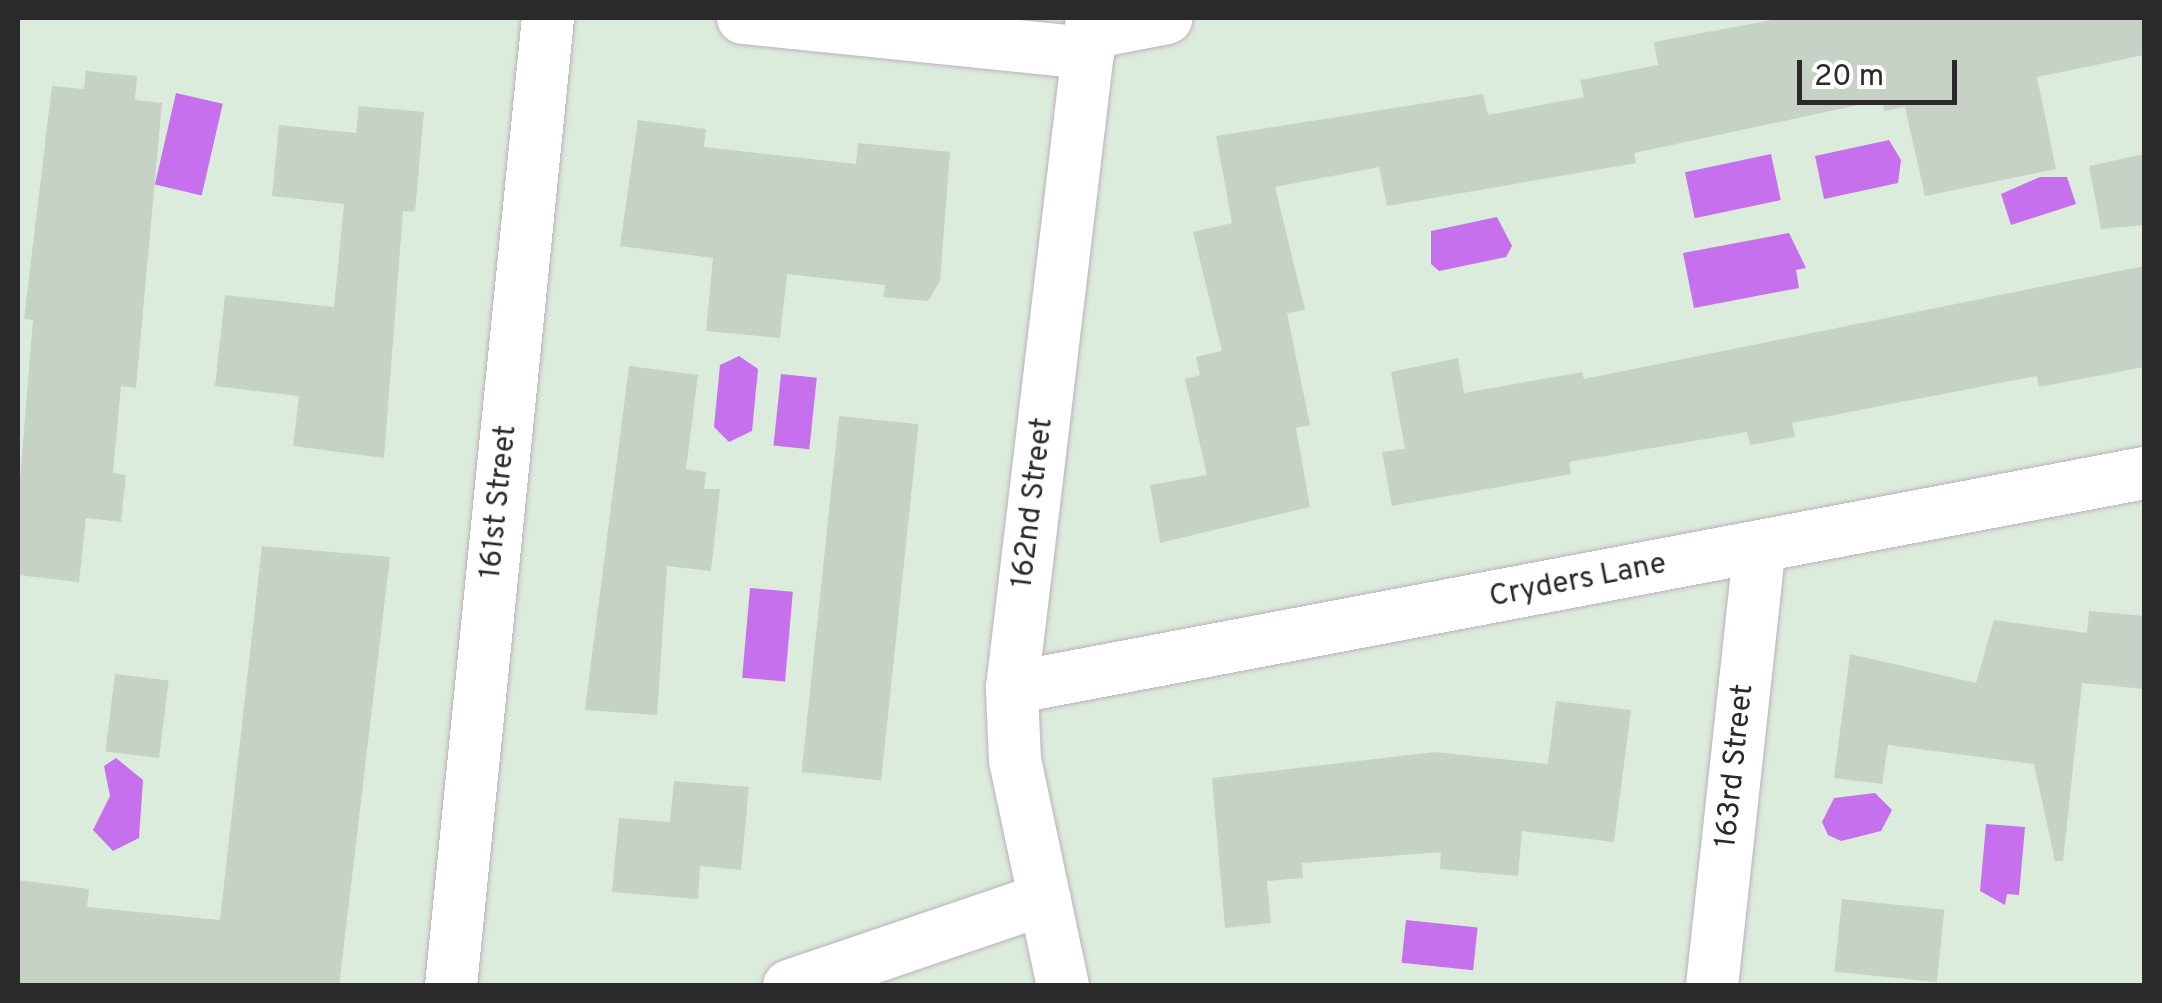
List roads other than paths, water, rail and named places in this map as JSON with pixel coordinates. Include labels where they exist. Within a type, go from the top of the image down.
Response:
[{"type":"street","name":"161st Street","points":[[451,986],[548,18]]},
{"type":"street","points":[[743,18],[1090,34],[1167,18]]},
{"type":"street","name":"162nd Street","points":[[1063,986],[1015,761],[1012,688],[1090,34]]},
{"type":"street","name":"Cryders Lane","points":[[1012,688],[2144,473]]},
{"type":"street","name":"163rd Street","points":[[1712,986],[1760,547]]},
{"type":"street","points":[[789,986],[1045,899]]}]
